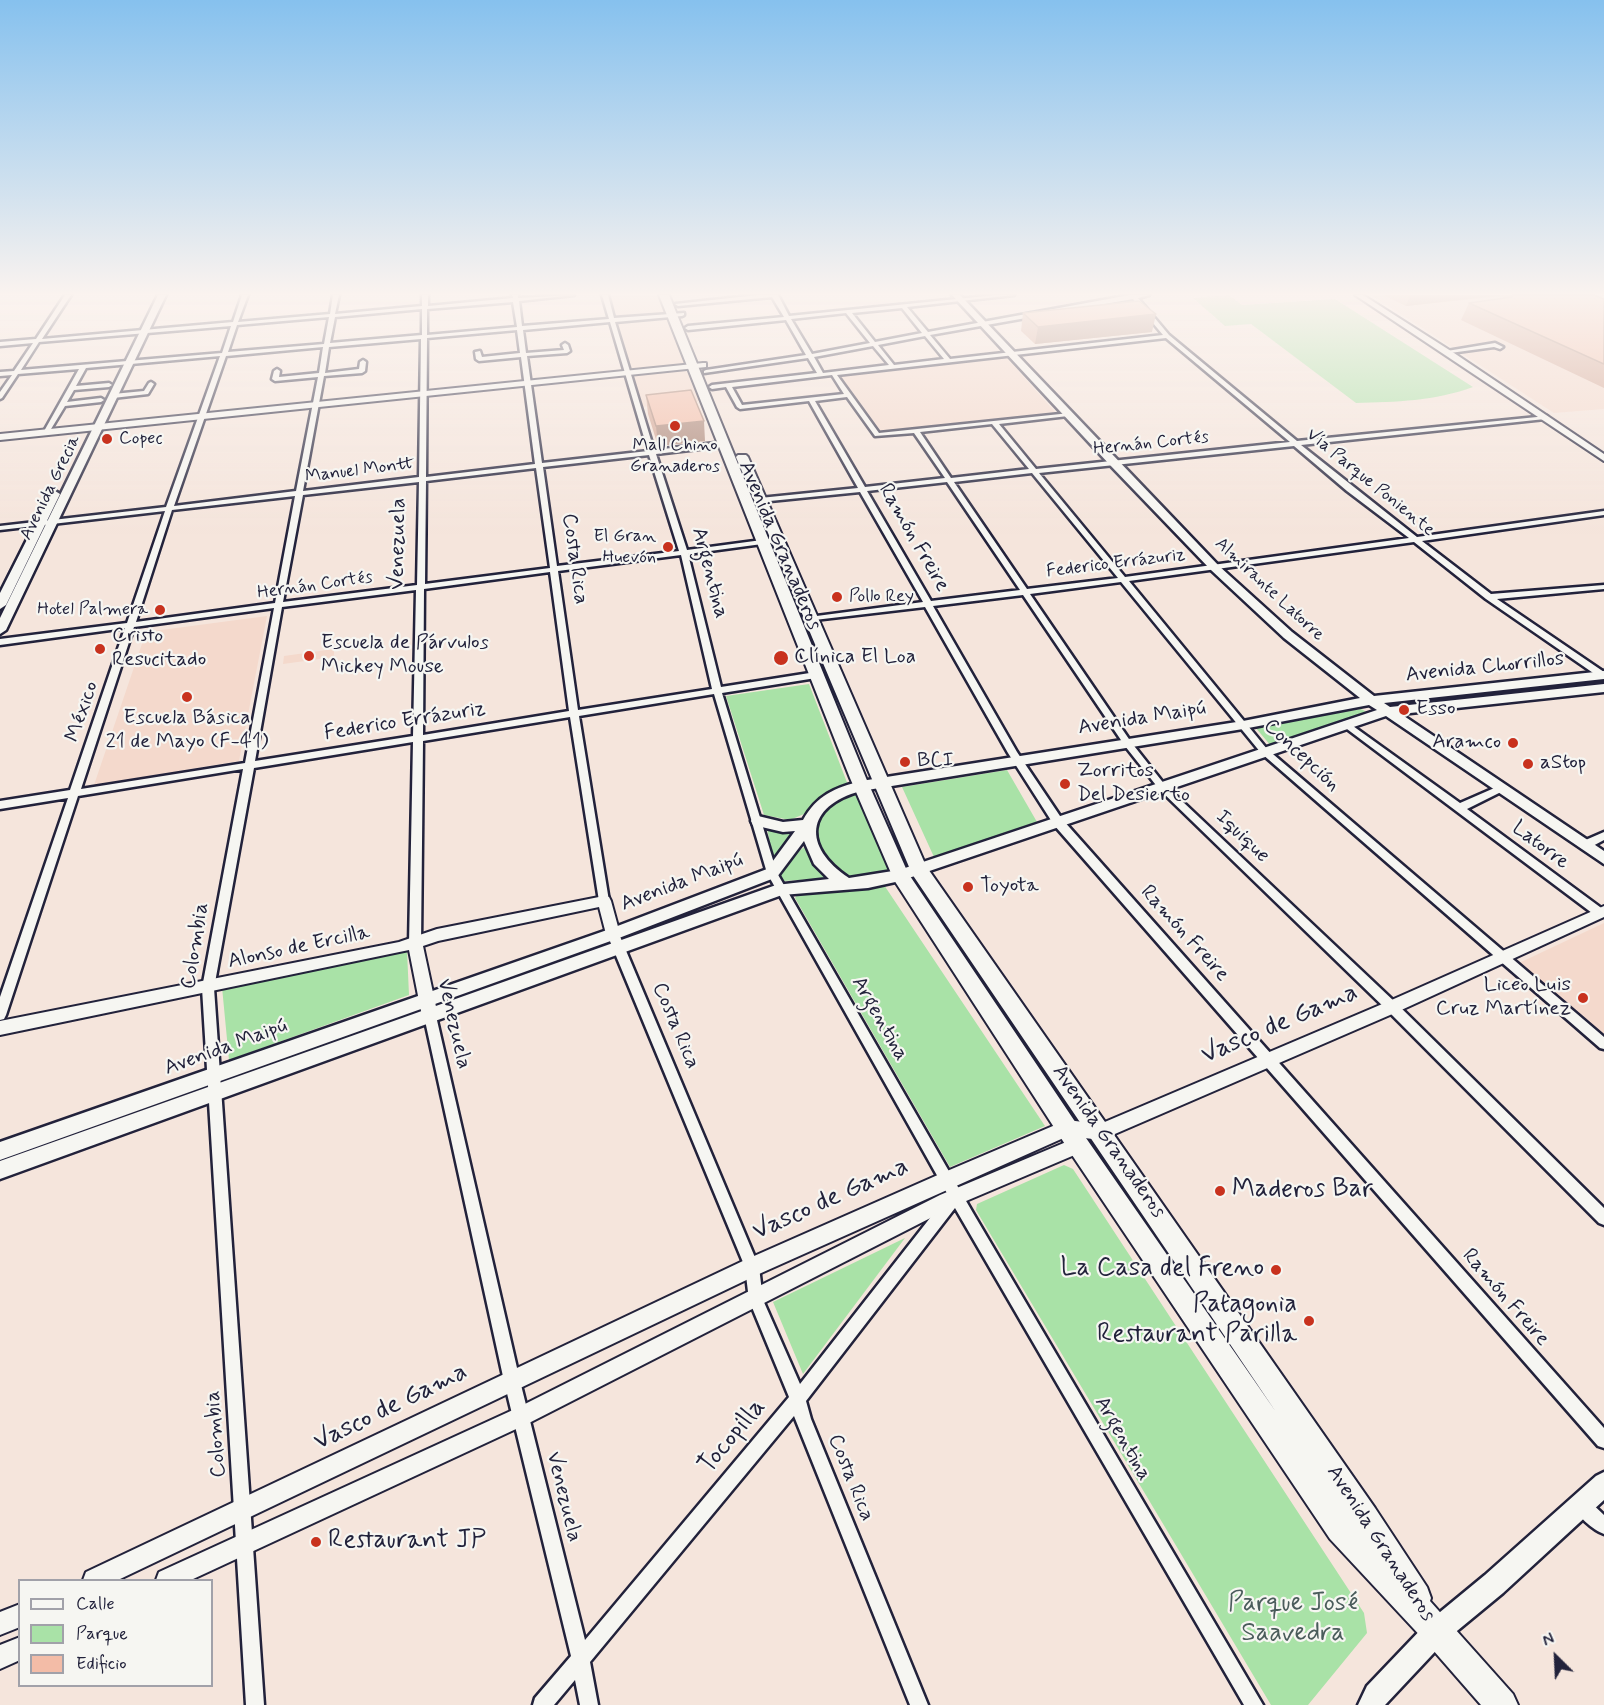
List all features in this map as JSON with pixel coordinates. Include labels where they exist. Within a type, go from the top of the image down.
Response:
[{"type":"main road","name":"Avenida Grecia","points":[[0,630],[52,522],[93,428],[101,400],[117,375]]},
{"type":"main road","name":"Avenida Grecia","points":[[0,605],[40,523],[113,396],[121,375]]},
{"type":"main road","name":"Avenida Granaderos","points":[[701,375],[701,404],[809,619],[882,783],[909,872],[1101,1132],[1365,1518],[1437,1631]]},
{"type":"main road","name":"Avenida Granaderos","points":[[705,375],[760,500],[770,541],[816,675],[861,786],[909,872],[1073,1137],[1340,1529],[1437,1631]]},
{"type":"main road","name":"Almirante Latorre","points":[[1031,375],[1113,463],[1215,567],[1295,641],[1371,700],[1604,858]]},
{"type":"main road","name":"Avenida Chorrillos","points":[[1371,700],[1603,679]]},
{"type":"main road","name":"Avenida Chorrillos","points":[[1388,711],[1603,679]]},
{"type":"main road","name":"Avenida Maipú","points":[[616,941],[772,873],[808,825],[816,810],[842,792],[861,786],[1243,725],[1371,700]]},
{"type":"main road","name":"Avenida Maipú","points":[[0,1151],[212,1077],[428,1008],[616,941],[781,889],[868,882],[909,872],[1388,711]]},
{"type":"main road","points":[[758,821],[783,827],[808,825],[810,847],[822,865],[847,884]]},
{"type":"main road","name":"Avenida Maipú","points":[[0,1170],[213,1095],[428,1008]]},
{"type":"main road","points":[[1371,1705],[1376,1695],[1437,1631],[1494,1584],[1604,1484]]},
{"type":"main road","points":[[1437,1631],[1502,1705]]},
{"type":"street","points":[[0,397],[15,375]]},
{"type":"street","points":[[46,433],[79,375]]},
{"type":"street","name":"México","points":[[0,1015],[169,509],[216,375]]},
{"type":"street","points":[[276,375],[275,379],[325,375]]},
{"type":"street","name":"Colombia","points":[[255,1705],[213,1095],[208,988],[321,375]]},
{"type":"street","name":"Venezuela","points":[[422,375],[415,944],[512,1381],[580,1657],[589,1705]]},
{"type":"street","name":"Costa Rica","points":[[526,375],[574,713],[604,901],[616,941],[752,1267],[755,1275],[755,1297],[799,1398],[803,1419],[919,1705]]},
{"type":"street","points":[[0,437],[607,375]]},
{"type":"street","name":"Argentina","points":[[629,375],[684,553],[717,690],[772,873],[951,1188],[1254,1705]]},
{"type":"street","points":[[712,387],[821,375]]},
{"type":"street","points":[[834,375],[877,435],[1068,414]]},
{"type":"street","name":"Vía Parque Poniente","points":[[1214,375],[1350,489],[1489,597],[1603,679]]},
{"type":"street","points":[[1483,375],[1604,458]]},
{"type":"street","points":[[113,396],[146,393],[151,384]]},
{"type":"street","points":[[71,388],[109,385]]},
{"type":"street","points":[[728,385],[740,407],[848,395]]},
{"type":"street","name":"Ramón Freire","points":[[811,399],[1018,762],[1058,822],[1604,1440]]},
{"type":"street","points":[[63,404],[101,400]]},
{"type":"street","points":[[638,410],[649,409]]},
{"type":"street","name":"Hernán Cortés","points":[[760,500],[1545,417]]},
{"type":"street","name":"Concepción","points":[[994,422],[1264,752],[1604,1044]]},
{"type":"street","name":"Iquique","points":[[916,431],[1128,744],[1162,787],[1392,1008],[1604,1218]]},
{"type":"street","name":"Manuel Montt","points":[[0,528],[723,444]]},
{"type":"street","name":"Federico Errázuriz","points":[[809,619],[1215,567],[1604,513]]},
{"type":"street","name":"Hernán Cortés","points":[[0,642],[770,541]]},
{"type":"street","points":[[1489,597],[1604,587]]},
{"type":"street","name":"Federico Errázuriz","points":[[0,805],[816,675]]},
{"type":"street","name":"Latorre","points":[[1346,724],[1602,912]]},
{"type":"street","points":[[1459,808],[1502,788]]},
{"type":"street","points":[[1585,845],[1604,836]]},
{"type":"street","name":"Alonso de Ercilla","points":[[0,1028],[208,988],[415,944],[437,935],[604,901]]},
{"type":"street","name":"Vasco de Gama","points":[[97,1579],[752,1267],[1073,1137],[1101,1132],[1392,1008],[1602,912]]},
{"type":"street","name":"Vasco de Gama","points":[[171,1579],[522,1416],[755,1297],[951,1188]]},
{"type":"street","name":"Tocopilla","points":[[542,1705],[799,1398],[951,1188]]},
{"type":"street","points":[[1580,1504],[1604,1526]]},
{"type":"street","points":[[0,1624],[18,1616]]},
{"type":"street","points":[[0,1657],[18,1649]]},
{"type":"shaded area","points":[[630,375],[690,375],[700,401],[641,407]]},
{"type":"shaded area","points":[[839,375],[1022,375],[1055,412],[881,431]]},
{"type":"shaded area","points":[[1494,375],[1604,375],[1604,409],[1554,413]]},
{"type":"shaded area","name":"Escuela Básica 21 de Mayo (F-41)","points":[[267,616],[239,761],[94,785],[146,632]]},
{"type":"shaded area","name":"Escuela de Párvulos Mickey Mouse","points":[[334,649],[334,657],[283,664],[284,656]]},
{"type":"shaded area","name":"Liceo Luis Cruz Martínez","points":[[1604,923],[1604,1034],[1519,963]]},
{"type":"green space","points":[[1318,375],[1454,375],[1473,387],[1430,398],[1356,403]]},
{"type":"green space","points":[[809,684],[848,785],[827,794],[804,814],[790,820],[764,815],[726,696]]},
{"type":"green space","points":[[1361,709],[1369,713],[1271,746],[1255,727]]},
{"type":"green space","points":[[1007,770],[1037,822],[934,857],[902,787]]},
{"type":"green space","points":[[858,793],[889,870],[856,877],[838,872],[827,861],[819,848],[815,825],[830,806]]},
{"type":"green space","points":[[767,828],[798,830],[774,865]]},
{"type":"green space","points":[[806,846],[813,861],[830,878],[784,881],[780,876],[782,872]]},
{"type":"green space","points":[[884,885],[1045,1126],[950,1167],[795,898],[799,892],[854,890]]},
{"type":"green space","points":[[407,951],[409,995],[229,1060],[222,987]]},
{"type":"green space","name":"Parque José Saavedra","points":[[1064,1165],[1073,1169],[1364,1613],[1367,1633],[1308,1705],[1271,1705],[976,1210],[977,1204]]},
{"type":"green space","points":[[905,1238],[803,1374],[773,1302]]},
{"type":"building","points":[[691,390],[704,421],[656,426],[646,395]]},
{"type":"place","name":"Mall Chino Granaderos","points":[[675,426]]},
{"type":"place","name":"Copec","points":[[107,439]]},
{"type":"place","name":"El Gran Huevón","points":[[668,547]]},
{"type":"place","name":"Pollo Rey","points":[[837,597]]},
{"type":"place","name":"Hotel Palmera","points":[[160,610]]},
{"type":"place","name":"Cristo Resucitado","points":[[100,649]]},
{"type":"place","name":"Escuela de Párvulos Mickey Mouse","points":[[309,656]]},
{"type":"place","name":"Clínica El Loa","points":[[781,658]]},
{"type":"place","name":"Escuela Básica 21 de Mayo (F-41)","points":[[187,697]]},
{"type":"place","name":"Esso","points":[[1404,710]]},
{"type":"place","name":"Aramco","points":[[1513,743]]},
{"type":"place","name":"BCI","points":[[905,762]]},
{"type":"place","name":"aStop","points":[[1528,764]]},
{"type":"place","name":"Zorritos Del Desierto","points":[[1065,784]]},
{"type":"place","name":"Toyota","points":[[968,887]]},
{"type":"place","name":"Liceo Luis Cruz Martínez","points":[[1583,998]]},
{"type":"place","name":"Maderos Bar","points":[[1220,1191]]},
{"type":"place","name":"La Casa del Freno","points":[[1276,1270]]},
{"type":"place","name":"Patagonia Restaurant Parilla","points":[[1309,1321]]},
{"type":"place","name":"Restaurant JP","points":[[316,1542]]}]
